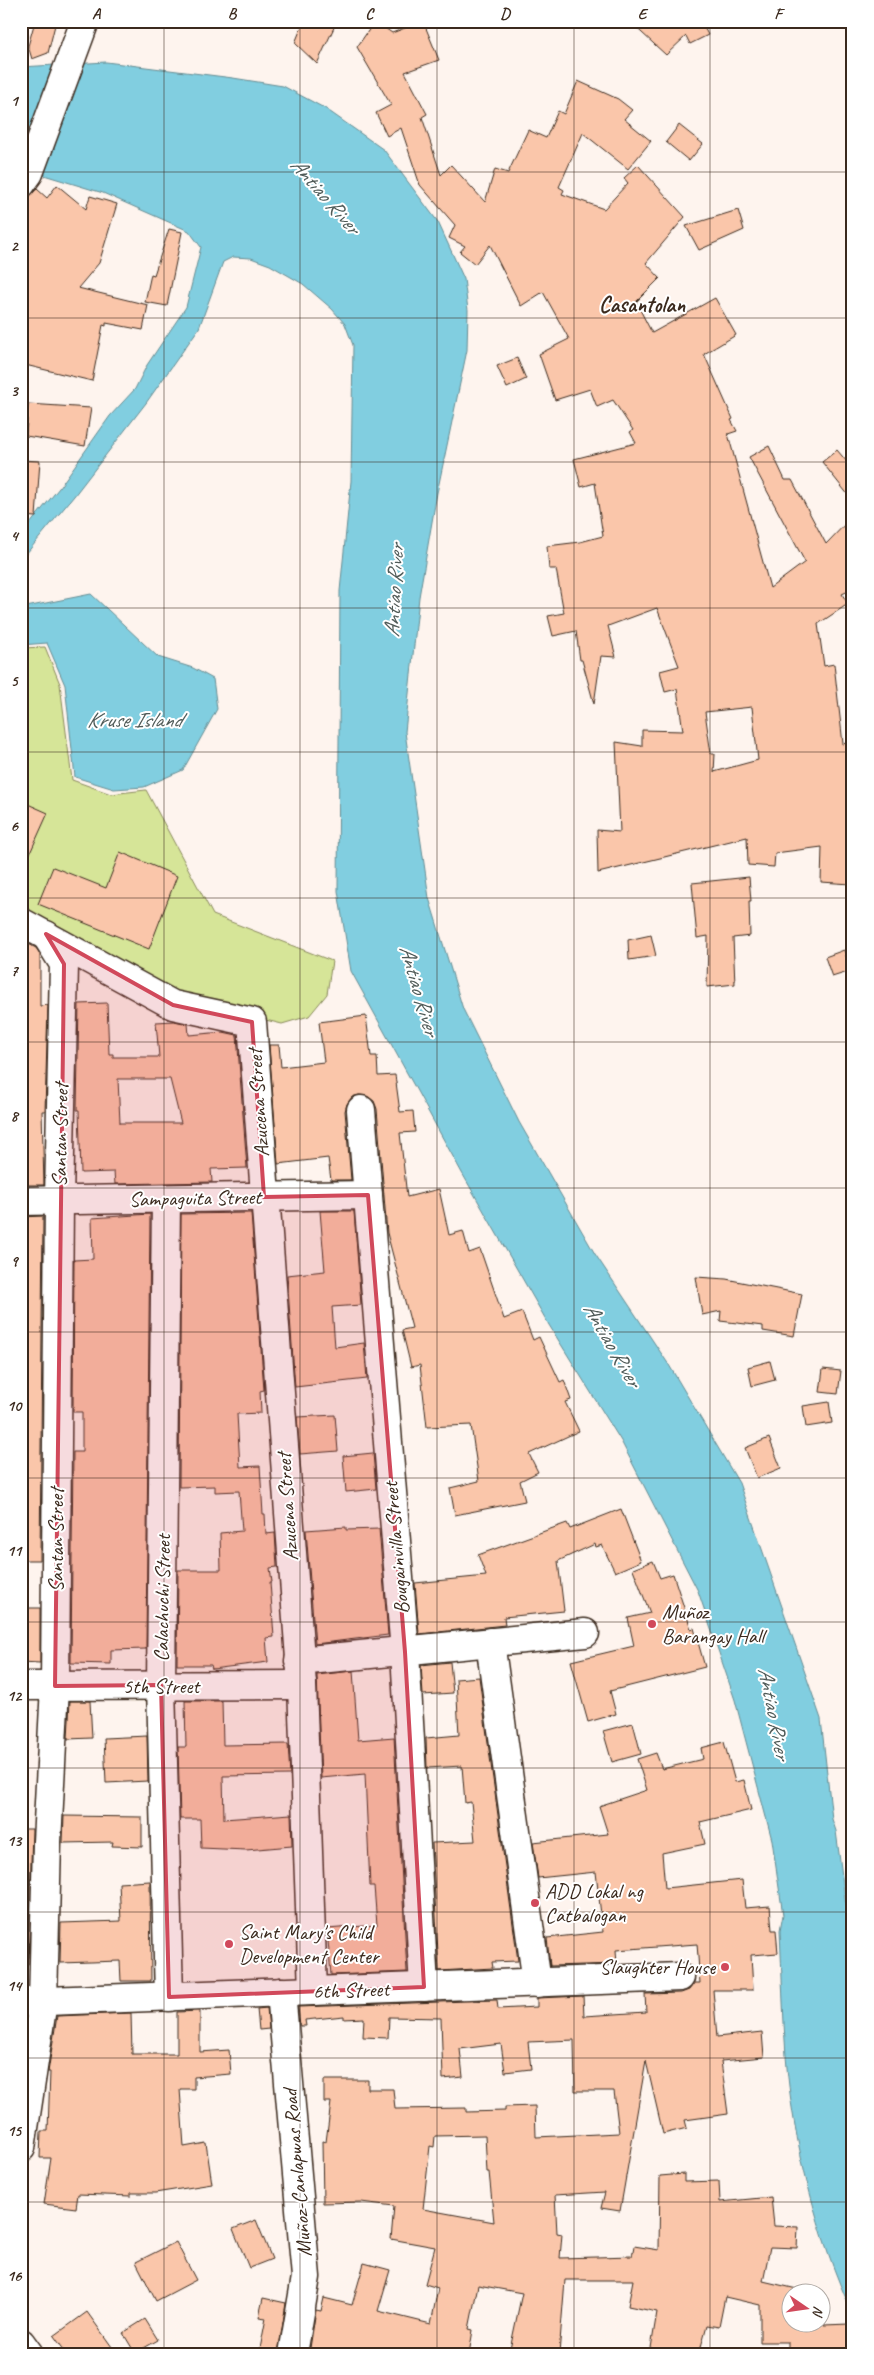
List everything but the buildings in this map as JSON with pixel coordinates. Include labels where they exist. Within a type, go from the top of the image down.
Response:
[{"type":"street","points":[[25,178],[80,31]]},
{"type":"street","points":[[21,922],[46,934]]},
{"type":"street","name":"Azucena Street","points":[[46,934],[173,1006],[252,1022],[300,1673],[313,1991]]},
{"type":"street","name":"Santan Street","points":[[21,2148],[46,1842],[55,1686],[59,1200],[64,964],[46,934]]},
{"type":"street","name":"Bougainvilla Street","points":[[361,1110],[405,1652],[424,1987]]},
{"type":"street","name":"Sampaguita Street","points":[[21,1201],[368,1194]]},
{"type":"street","name":"Calachuchi Street","points":[[166,1199],[161,1685],[169,1997]]},
{"type":"street","name":"5th Street","points":[[21,1686],[161,1685],[300,1673],[405,1652],[585,1633]]},
{"type":"street","points":[[490,1642],[538,1983]]},
{"type":"street","name":"6th Street","points":[[32,2001],[680,1977]]},
{"type":"street","name":"Muñoz-Canlapwas Road","points":[[281,1992],[306,2277],[293,2354]]},
{"type":"street","points":[[21,2343],[29,2354]]},
{"type":"highlighted area","points":[[46,934],[173,1005],[252,1022],[264,1197],[368,1195],[405,1652],[424,1987],[169,1997],[161,1685],[55,1686],[64,964]]},
{"type":"green space","points":[[45,647],[60,684],[72,780],[111,794],[146,790],[213,915],[332,961],[327,994],[309,1016],[282,1024],[176,998],[21,915],[21,648]]},
{"type":"water","name":"Antiao River","points":[[106,62],[283,86],[326,109],[384,150],[438,222],[464,279],[468,310],[467,350],[437,493],[419,597],[405,732],[429,898],[463,1009],[519,1122],[595,1254],[669,1365],[739,1483],[821,1719],[832,1819],[836,1831],[853,1959],[853,2314],[840,2285],[818,2221],[794,2120],[789,2088],[784,2025],[780,1931],[783,1915],[772,1840],[735,1700],[698,1591],[621,1441],[549,1325],[462,1173],[351,971],[338,891],[340,591],[351,481],[353,345],[345,324],[332,309],[303,284],[270,265],[251,258],[233,257],[223,262],[199,328],[146,403],[74,496],[21,560],[21,535],[59,488],[110,416],[135,389],[147,365],[186,307],[201,247],[189,231],[103,193],[21,168],[21,67]]},
{"type":"water","name":"Kruse Island","points":[[91,594],[158,657],[193,668],[213,679],[217,709],[183,770],[144,787],[114,789],[75,777],[65,685],[47,643],[21,645],[21,608]]},
{"type":"place","name":"Muñoz Barangay Hall","points":[[652,1624]]},
{"type":"place","name":"ADD Lokal ng Catbalogan","points":[[535,1903]]},
{"type":"place","name":"Saint Mary's Child Development Center","points":[[229,1944]]},
{"type":"place","name":"Slaughter House","points":[[725,1967]]},
{"type":"district","name":"Casantolan","points":[[642,304]]}]
